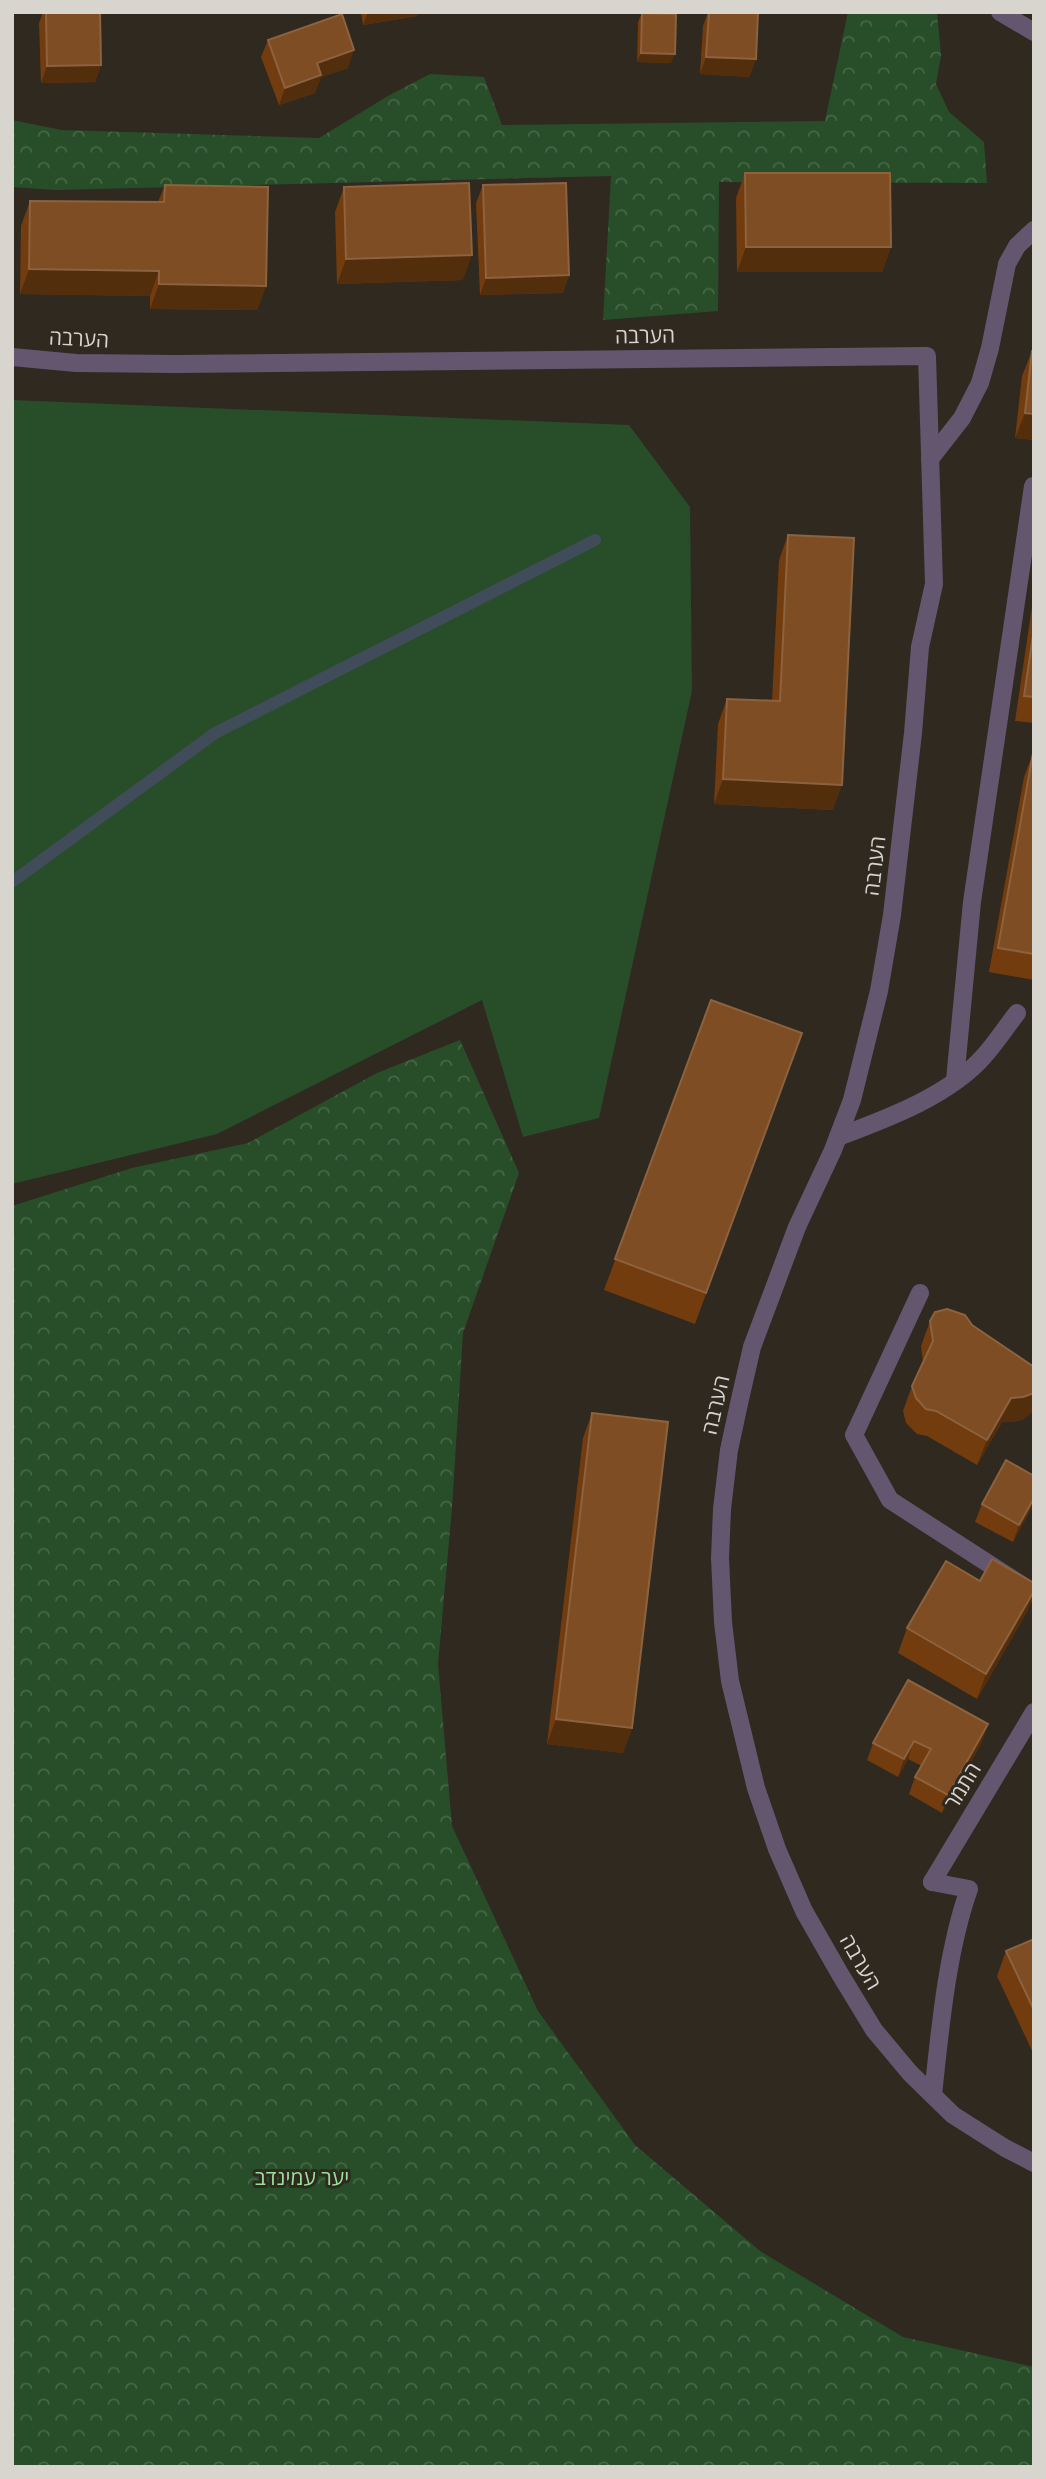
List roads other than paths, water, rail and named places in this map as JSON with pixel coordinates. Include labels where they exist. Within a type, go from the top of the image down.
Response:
[{"type":"street","points":[[1000,12],[1034,32]]},
{"type":"street","points":[[930,459],[962,418],[979,383],[990,348],[1007,264],[1017,246],[1034,230]]},
{"type":"street","name":"הערבה","points":[[12,357],[76,363],[176,365],[927,356],[934,583],[920,647],[914,733],[892,915],[852,1100],[797,1227],[752,1347],[729,1450],[722,1509],[720,1558],[723,1622],[730,1681],[756,1788],[777,1849],[799,1898],[874,2030],[910,2073],[953,2115],[1034,2163]]},
{"type":"street","points":[[956,1080],[972,902],[1033,486]]},
{"type":"street","points":[[838,1137],[903,1112],[956,1080],[983,1058],[1017,1013]]},
{"type":"street","points":[[920,1293],[854,1435],[890,1500],[1034,1593]]},
{"type":"street","name":"התמר","points":[[933,2095],[955,1940],[969,1889],[932,1882],[1034,1713]]},
{"type":"waterway","points":[[12,882],[215,733],[595,540]]},
{"type":"park label","name":"יער עמינדב","points":[[302,2178]]}]
